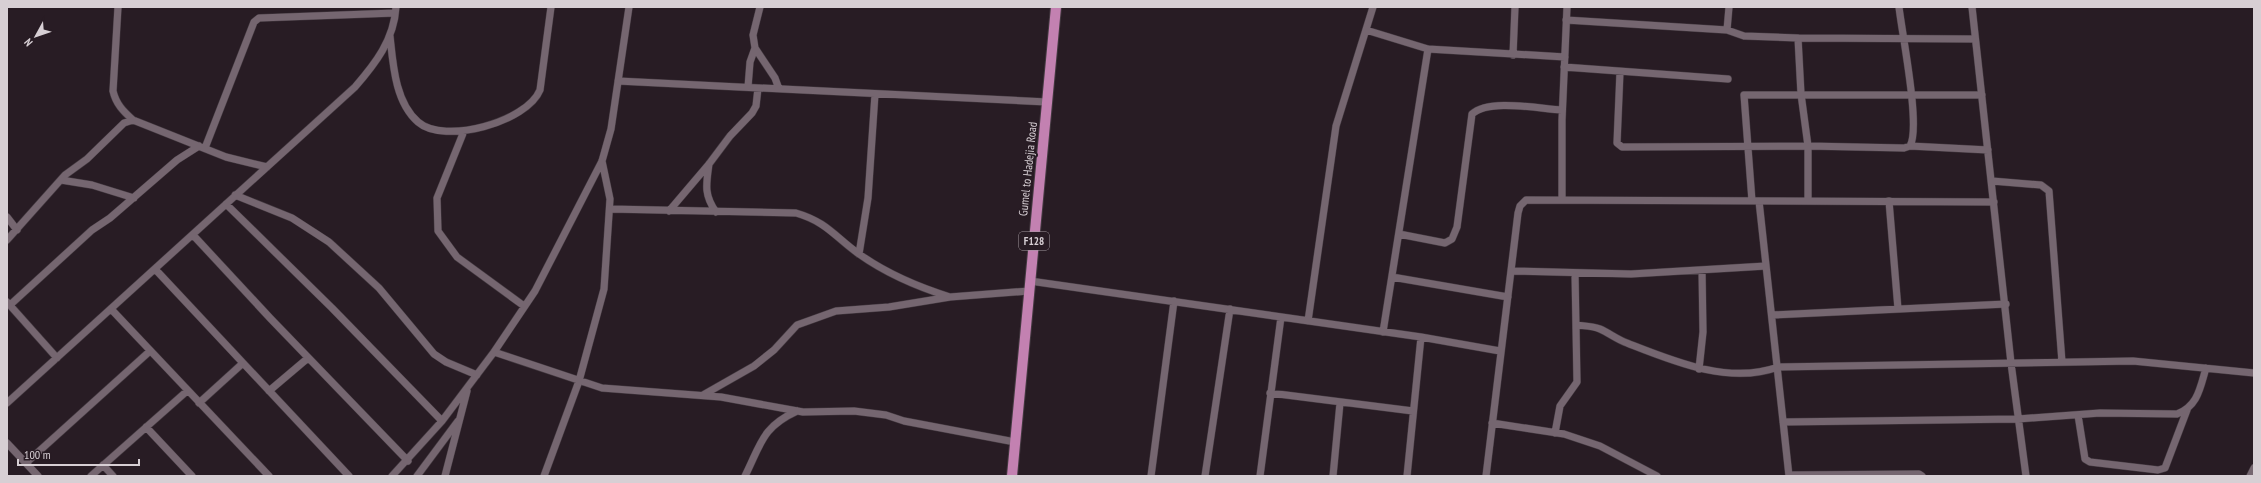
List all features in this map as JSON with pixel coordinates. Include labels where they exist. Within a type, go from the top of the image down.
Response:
[{"type":"main road","name":"Gumel to Hadejia Road","points":[[1012,476],[1056,7]]},
{"type":"street","points":[[118,7],[112,91],[115,100],[122,111],[133,120],[226,157],[267,167]]},
{"type":"street","points":[[390,34],[394,69],[400,93],[417,121],[423,126],[435,129],[464,131],[489,126],[516,115],[536,100],[540,90],[551,7]]},
{"type":"street","points":[[392,476],[408,461],[442,421],[494,352],[535,291],[602,161],[611,129],[629,7]]},
{"type":"street","points":[[760,7],[753,35],[755,48],[775,78],[779,89]]},
{"type":"street","points":[[1308,321],[1336,126],[1373,7]]},
{"type":"street","points":[[1513,55],[1514,7]]},
{"type":"street","points":[[1562,200],[1562,110],[1567,7]]},
{"type":"street","points":[[1728,30],[1729,7]]},
{"type":"street","points":[[1899,7],[1910,94],[1913,140],[1910,146]]},
{"type":"street","points":[[1972,7],[2006,304],[2011,363],[2026,476]]},
{"type":"street","points":[[8,401],[57,358],[355,87],[375,64],[390,34],[396,10],[259,18],[254,22],[202,147],[177,160],[134,198],[92,230],[9,304],[57,358]]},
{"type":"street","points":[[1566,20],[1728,30],[1744,36],[1798,38],[1976,39]]},
{"type":"street","points":[[1366,30],[1428,49],[1513,55],[1565,56]]},
{"type":"street","points":[[1798,38],[1801,94],[1808,146],[1808,201]]},
{"type":"street","points":[[748,87],[750,62],[755,48]]},
{"type":"street","points":[[1383,332],[1428,49]]},
{"type":"street","points":[[1564,67],[1728,79]]},
{"type":"street","points":[[1620,72],[1617,143],[1622,147],[1808,146],[1904,148],[1910,146],[1988,150]]},
{"type":"street","points":[[618,81],[1047,102]]},
{"type":"street","points":[[670,211],[710,164],[730,136],[752,113],[756,106],[758,88]]},
{"type":"street","points":[[859,254],[868,198],[875,94]]},
{"type":"street","points":[[1922,476],[1918,474],[1789,476],[1766,266],[1746,146],[1744,95],[1982,95]]},
{"type":"street","points":[[1399,234],[1445,243],[1452,239],[1457,227],[1472,114],[1478,109],[1492,105],[1562,110]]},
{"type":"street","points":[[7,240],[61,180],[87,159],[124,123],[133,120]]},
{"type":"street","points":[[464,131],[437,198],[438,231],[457,257],[524,306]]},
{"type":"street","points":[[544,476],[579,381],[604,289],[610,199],[602,161]]},
{"type":"street","points":[[710,164],[706,192],[708,200],[716,212]]},
{"type":"street","points":[[61,180],[92,185],[134,198]]},
{"type":"street","points":[[1992,181],[2041,185],[2049,191],[2062,362]]},
{"type":"street","points":[[235,195],[292,218],[330,242],[379,288],[434,354],[446,362],[477,374]]},
{"type":"street","points":[[1486,476],[1518,212],[1522,202],[1526,200],[1562,200],[1994,202]]},
{"type":"street","points":[[1889,201],[1898,309]]},
{"type":"street","points":[[226,204],[332,308],[442,421]]},
{"type":"street","points":[[610,209],[796,213],[812,218],[834,232],[859,254],[915,286],[950,297]]},
{"type":"street","points":[[7,217],[17,230]]},
{"type":"street","points":[[192,235],[408,461]]},
{"type":"street","points":[[1512,271],[1631,274],[1766,266]]},
{"type":"street","points":[[155,269],[349,476]]},
{"type":"street","points":[[1699,369],[1703,332],[1702,270]]},
{"type":"street","points":[[1555,433],[1560,406],[1576,382],[1575,273]]},
{"type":"street","points":[[1392,277],[1508,297]]},
{"type":"street","points":[[703,395],[754,366],[774,350],[797,325],[836,311],[889,307],[1030,286],[1174,301],[1421,337],[1500,351]]},
{"type":"street","points":[[1151,476],[1174,301]]},
{"type":"street","points":[[1772,315],[2006,304]]},
{"type":"street","points":[[111,309],[268,476]]},
{"type":"street","points":[[1205,476],[1230,309]]},
{"type":"street","points":[[1260,476],[1280,317]]},
{"type":"street","points":[[1576,325],[1599,328],[1626,343],[1699,369],[1718,372],[1762,373],[1778,367],[2133,361],[2254,373]]},
{"type":"street","points":[[1407,476],[1421,337]]},
{"type":"street","points":[[26,463],[150,351]]},
{"type":"street","points":[[494,352],[602,388],[703,395],[797,411],[854,411],[886,415],[904,421],[1015,442]]},
{"type":"street","points":[[269,390],[308,358]]},
{"type":"street","points":[[199,403],[243,363]]},
{"type":"street","points":[[2078,415],[2085,459],[2090,462],[2158,470],[2165,468],[2187,410],[2198,397],[2206,368]]},
{"type":"street","points":[[445,476],[468,387]]},
{"type":"street","points":[[91,476],[187,391]]},
{"type":"street","points":[[1270,393],[1413,411]]},
{"type":"street","points":[[1332,476],[1340,403]]},
{"type":"street","points":[[1783,422],[2018,420],[2078,415],[2176,414],[2187,410]]},
{"type":"street","points":[[745,476],[764,435],[781,418],[797,411]]},
{"type":"street","points":[[417,476],[460,418]]},
{"type":"street","points":[[1492,423],[1555,433],[1600,446],[1657,476]]},
{"type":"street","points":[[146,427],[192,476]]},
{"type":"street","points":[[7,443],[38,476]]},
{"type":"street","points":[[103,466],[113,476]]},
{"type":"street","points":[[2250,476],[2254,468]]}]
